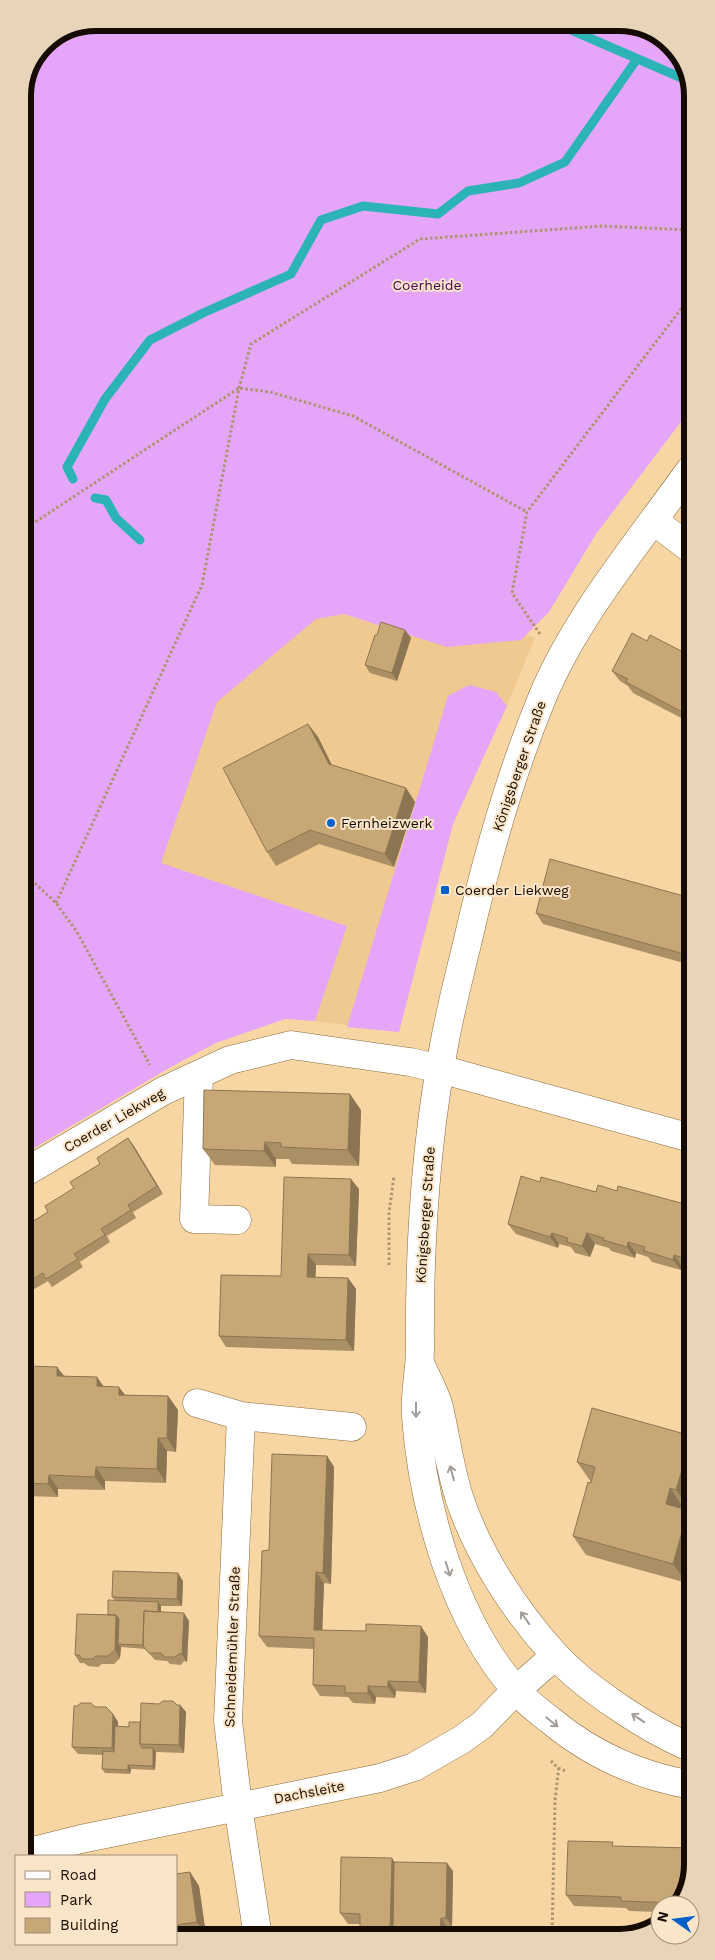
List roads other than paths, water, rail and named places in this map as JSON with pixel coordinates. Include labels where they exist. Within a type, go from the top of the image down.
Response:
[{"type":"street","name":"Königsberger Straße","points":[[684,478],[611,579],[571,642],[544,693],[507,793],[481,882],[440,1069],[424,1205],[420,1278],[420,1362],[416,1418],[422,1463],[439,1540],[450,1576],[465,1612],[477,1634],[516,1690],[562,1730],[588,1748],[635,1770],[684,1784]]},
{"type":"street","points":[[654,521],[684,545]]},
{"type":"street","name":"Coerder Liekweg","points":[[31,1169],[163,1091],[230,1060],[291,1045],[410,1062],[440,1069]]},
{"type":"street","points":[[440,1069],[684,1136]]},
{"type":"street","points":[[199,1075],[194,1219],[237,1220]]},
{"type":"street","name":"Königsberger Straße","points":[[420,1362],[438,1406],[452,1473],[461,1501],[472,1529],[506,1590],[532,1627],[556,1656],[579,1676],[653,1729],[684,1744]]},
{"type":"street","points":[[198,1403],[241,1416],[352,1427]]},
{"type":"street","name":"Schneidemühler Straße","points":[[241,1416],[228,1721],[238,1806],[257,1929]]},
{"type":"street","name":"Dachsleite","points":[[31,1852],[238,1806],[380,1778],[414,1767],[439,1754],[482,1725],[516,1690],[556,1656]]},
{"type":"waterway","points":[[573,31],[681,78]]},
{"type":"waterway","points":[[73,479],[67,467],[105,399],[150,340],[203,313],[291,274],[321,220],[363,206],[438,214],[468,191],[519,183],[565,162],[637,59]]},
{"type":"waterway","points":[[95,498],[106,500],[116,518],[140,540]]},
{"type":"place","name":"Fernheizwerk","points":[[331,823]]},
{"type":"place","name":"Coerder Liekweg","points":[[445,890]]},
{"type":"park label","name":"Coerheide","points":[[427,285]]}]
